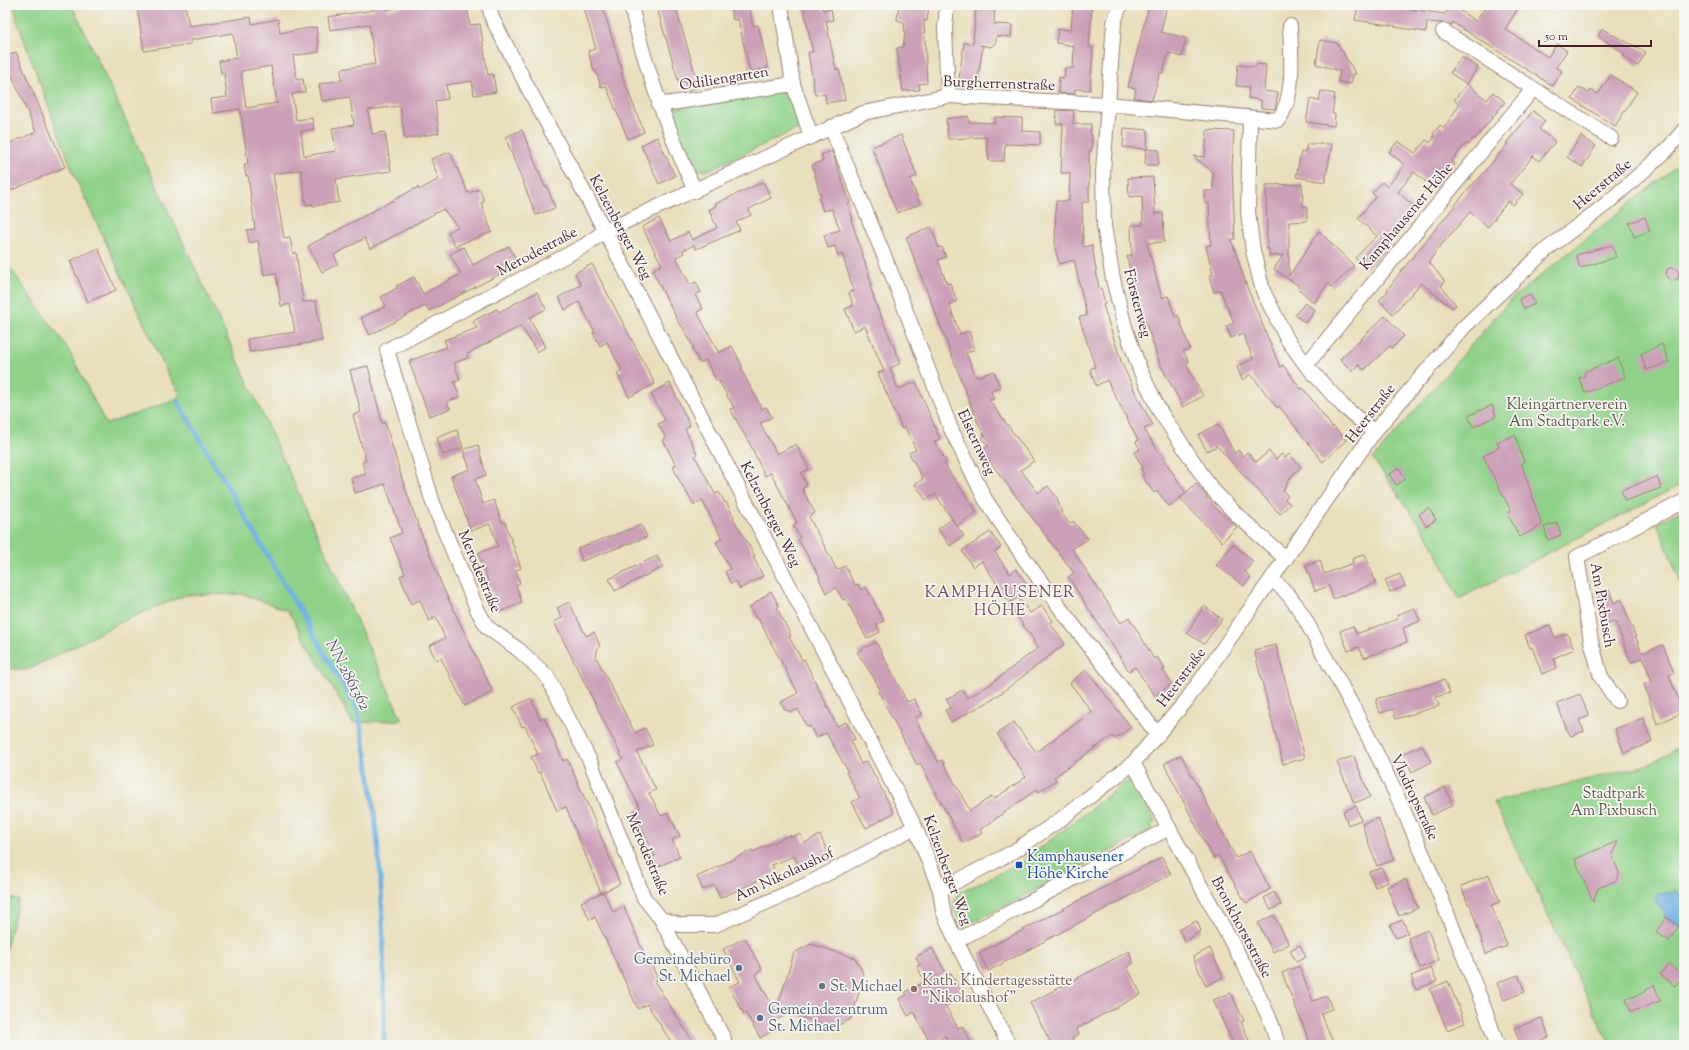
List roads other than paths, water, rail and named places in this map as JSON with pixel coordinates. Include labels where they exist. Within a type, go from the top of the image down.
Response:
[{"type":"street","name":"Kelzenberger Weg","points":[[489,5],[492,18],[605,231],[916,827],[940,890],[943,911],[956,941],[1009,1045]]},
{"type":"street","points":[[631,5],[646,67],[659,104],[694,191]]},
{"type":"street","points":[[781,5],[793,84],[811,136]]},
{"type":"street","points":[[947,5],[945,29],[948,96]]},
{"type":"street","name":"Försterweg","points":[[1120,5],[1114,24],[1103,172],[1104,226],[1113,279],[1125,327],[1140,370],[1159,410],[1211,488],[1237,515],[1286,559]]},
{"type":"street","name":"Burgherrenstraße","points":[[605,231],[863,113],[948,96],[1107,104],[1250,119],[1278,120],[1285,111],[1292,67],[1290,26]]},
{"type":"street","points":[[1443,31],[1611,138]]},
{"type":"street","name":"Odiliengarten","points":[[659,104],[793,84]]},
{"type":"street","name":"Kamphausener Höhe","points":[[1306,365],[1533,89]]},
{"type":"street","points":[[1250,119],[1248,212],[1253,251],[1263,291],[1287,339],[1306,365],[1343,406],[1374,432]]},
{"type":"street","name":"Elsternweg","points":[[831,127],[894,280],[950,429],[985,499],[1045,587],[1158,735]]},
{"type":"street","name":"Heerstraße","points":[[940,890],[1013,852],[1061,819],[1133,763],[1186,701],[1374,432],[1464,327],[1547,249],[1605,205],[1665,152],[1684,130]]},
{"type":"street","name":"Merodestraße","points":[[605,231],[584,246],[387,350],[433,503],[486,627],[519,650],[548,676],[590,761],[644,898],[661,920],[724,1039]]},
{"type":"street","name":"Am Pixbusch","points":[[1617,701],[1601,677],[1591,641],[1577,557],[1684,501]]},
{"type":"street","name":"Vlodropstraße","points":[[1272,580],[1283,588],[1305,621],[1341,684],[1400,803],[1456,936],[1496,1045]]},
{"type":"street","points":[[956,941],[1169,828],[1133,763]]},
{"type":"street","name":"Am Nikolaushof","points":[[661,920],[680,925],[715,925],[804,886],[916,827]]},
{"type":"street","name":"Bronkhorststraße","points":[[1169,828],[1248,972],[1272,1022],[1278,1045]]},
{"type":"water","points":[[1677,891],[1684,898],[1684,925],[1681,927],[1666,917],[1655,898],[1658,893]]},
{"type":"waterway","name":"NN_2861362","points":[[177,400],[357,709],[372,792],[377,834],[384,960],[384,1045]]},
{"type":"place","name":"Kamphausener Höhe Kirche","points":[[1019,865]]},
{"type":"place","name":"Gemeindebüro St. Michael","points":[[739,968]]},
{"type":"place","name":"St. Michael","points":[[822,986]]},
{"type":"place","name":"Kath. Kindertagesstätte \"Nikolaushof\"","points":[[914,989]]},
{"type":"place","name":"Gemeindezentrum St. Michael","points":[[760,1018]]},
{"type":"district","name":"KAMPHAUSENER HÖHE","points":[[1000,600]]},
{"type":"park label","name":"Kleingärtnerverein Am Stadtpark e.V.","points":[[1567,412]]},
{"type":"park label","name":"Stadtpark Am Pixbusch","points":[[1614,802]]}]
